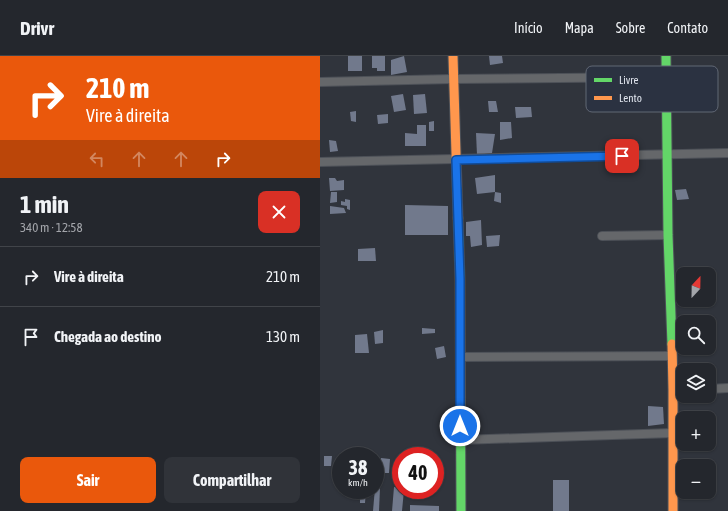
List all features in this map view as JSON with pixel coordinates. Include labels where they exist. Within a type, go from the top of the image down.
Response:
[{"type":"street","points":[[453,56],[460,279],[461,511]]},
{"type":"street","points":[[320,82],[586,78]]},
{"type":"street","points":[[667,112],[668,235],[673,390],[673,511]]},
{"type":"street","points":[[320,162],[728,153]]},
{"type":"street","points":[[602,236],[668,235]]},
{"type":"street","points":[[460,357],[672,356]]},
{"type":"street","points":[[716,388],[728,388]]},
{"type":"street","points":[[460,440],[673,433]]},
{"type":"building","points":[[348,56],[362,56],[362,71],[348,71]]},
{"type":"building","points":[[372,56],[385,56],[385,71],[377,71],[377,68],[372,68]]},
{"type":"building","points":[[404,56],[407,72],[391,75],[391,60]]},
{"type":"building","points":[[489,56],[502,56],[503,63],[490,65]]},
{"type":"building","points":[[403,94],[406,110],[394,112],[391,96]]},
{"type":"building","points":[[425,94],[427,113],[414,114],[413,95]]},
{"type":"building","points":[[488,101],[496,101],[498,112],[489,112]]},
{"type":"building","points":[[515,107],[531,107],[532,117],[516,118]]},
{"type":"building","points":[[356,111],[356,122],[351,121],[350,112]]},
{"type":"building","points":[[388,114],[388,123],[378,124],[377,115]]},
{"type":"building","points":[[434,121],[434,131],[429,131],[429,122]]},
{"type":"building","points":[[500,122],[511,122],[512,138],[500,140]]},
{"type":"building","points":[[417,125],[426,125],[426,146],[405,146],[405,133],[417,134]]},
{"type":"building","points":[[476,133],[495,134],[492,153],[477,155]]},
{"type":"building","points":[[329,140],[336,141],[338,151],[330,152]]},
{"type":"building","points":[[495,175],[495,192],[477,194],[475,178]]},
{"type":"building","points":[[329,178],[335,178],[337,181],[344,180],[344,190],[330,191]]},
{"type":"building","points":[[686,189],[689,199],[677,200],[675,190]]},
{"type":"building","points":[[331,192],[337,192],[337,202],[330,203]]},
{"type":"building","points":[[495,192],[501,193],[501,203],[494,201]]},
{"type":"building","points":[[345,199],[350,200],[350,210],[347,209],[347,206],[341,205],[341,201],[345,202]]},
{"type":"building","points":[[405,205],[448,206],[448,235],[405,235]]},
{"type":"building","points":[[330,206],[344,208],[346,213],[330,214]]},
{"type":"building","points":[[481,220],[482,245],[471,247],[470,236],[466,236],[466,222]]},
{"type":"building","points":[[500,235],[499,246],[487,247],[486,236]]},
{"type":"building","points":[[375,248],[376,261],[358,261],[358,249]]},
{"type":"building","points":[[422,328],[435,329],[435,333],[422,334]]},
{"type":"building","points":[[383,330],[383,343],[375,344],[374,332]]},
{"type":"building","points":[[367,334],[369,353],[355,353],[355,335]]},
{"type":"building","points":[[444,346],[446,357],[437,359],[435,348]]},
{"type":"building","points":[[648,406],[663,407],[664,424],[648,426]]},
{"type":"building","points":[[324,456],[332,456],[331,466],[324,466]]},
{"type":"building","points":[[384,458],[390,459],[389,473],[384,473]]},
{"type":"building","points":[[553,480],[569,480],[569,511],[553,511]]},
{"type":"building","points":[[360,499],[365,499],[365,503],[360,503]]},
{"type":"building","points":[[374,499],[380,499],[379,511],[373,511]]},
{"type":"building","points":[[393,499],[403,499],[402,511],[392,511]]},
{"type":"building","points":[[410,505],[439,506],[439,511],[410,511]]},
{"type":"traffic: fast","points":[[666,56],[666,66]]},
{"type":"traffic: fast","points":[[667,112],[668,235],[672,344]]},
{"type":"traffic: fast","points":[[458,218],[460,279],[461,511]]},
{"type":"traffic: slow","points":[[453,56],[458,218]]},
{"type":"traffic: slow","points":[[672,344],[673,511]]},
{"type":"route","points":[[460,426],[460,279],[456,160],[622,156]]}]
